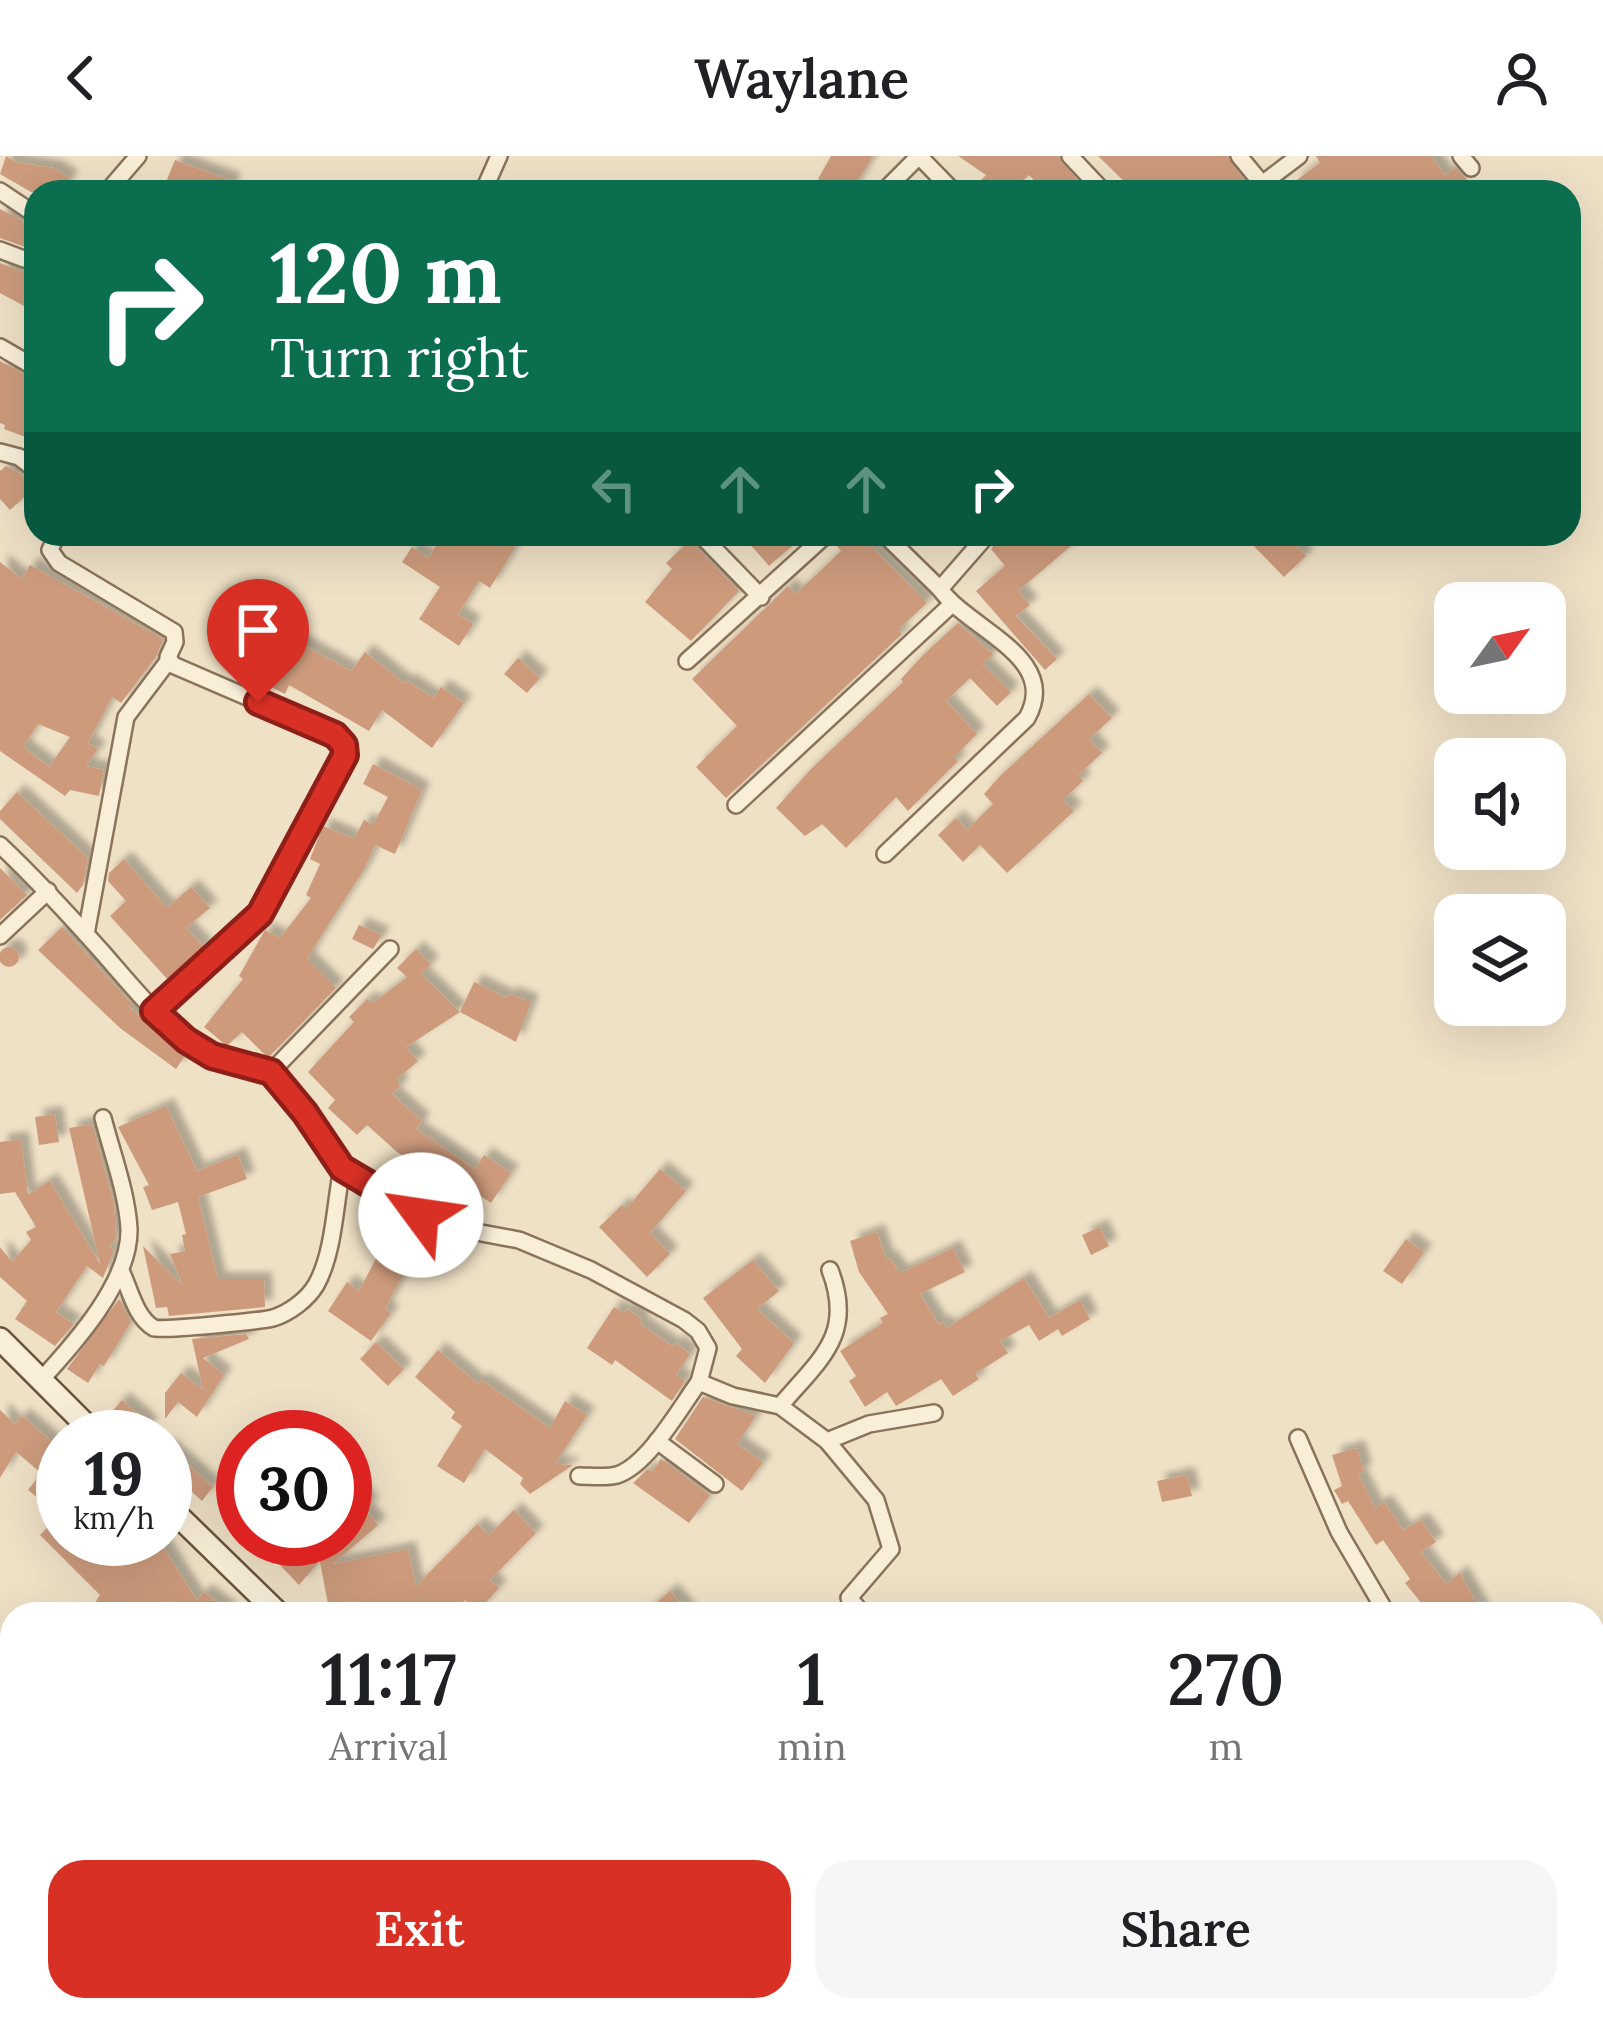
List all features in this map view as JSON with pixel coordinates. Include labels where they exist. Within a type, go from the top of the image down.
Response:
[{"type":"main road","points":[[0,1340],[70,1410]]},
{"type":"main road","points":[[192,1529],[267,1602]]},
{"type":"street","points":[[117,180],[138,156]]},
{"type":"street","points":[[895,180],[919,156],[942,180]]},
{"type":"street","points":[[1070,156],[1093,180]]},
{"type":"street","points":[[1239,156],[1258,180]]},
{"type":"street","points":[[1274,180],[1299,156]]},
{"type":"street","points":[[52,546],[59,563],[174,632],[175,642],[169,660],[126,717],[86,934]]},
{"type":"street","points":[[711,546],[760,597]]},
{"type":"street","points":[[687,661],[814,546]]},
{"type":"street","points":[[885,854],[1028,718],[1038,686],[1024,664],[951,605],[896,546]]},
{"type":"street","points":[[940,590],[978,546]]},
{"type":"street","points":[[736,805],[951,605]]},
{"type":"street","points":[[154,1011],[260,914],[345,748],[335,735],[180,669],[169,660]]},
{"type":"street","points":[[0,845],[186,1040],[212,1056],[271,1072],[342,1168],[421,1215],[551,1251],[662,1306],[698,1331],[708,1348],[698,1382],[657,1441],[615,1476],[579,1476]]},
{"type":"street","points":[[0,936],[48,891]]},
{"type":"street","points":[[271,1072],[390,949]]},
{"type":"street","points":[[40,1381],[122,1273],[129,1225],[103,1118]]},
{"type":"street","points":[[122,1273],[140,1314],[162,1331],[261,1320],[287,1312],[306,1298],[322,1272],[342,1168]]},
{"type":"street","points":[[780,1406],[830,1345],[839,1324],[830,1270]]},
{"type":"street","points":[[698,1382],[733,1396],[780,1406],[827,1441],[876,1501],[891,1549],[849,1598],[852,1602]]},
{"type":"street","points":[[827,1441],[869,1424],[934,1413]]},
{"type":"street","points":[[1298,1438],[1339,1532],[1380,1602]]},
{"type":"street","points":[[657,1441],[715,1484]]},
{"type":"building","points":[[6,156],[54,168],[70,178],[24,180],[24,188],[0,174]]},
{"type":"building","points":[[831,156],[873,156],[858,180],[818,179]]},
{"type":"building","points":[[958,156],[1058,156],[1078,180],[1034,180],[1029,175],[1023,180],[981,180],[986,175]]},
{"type":"building","points":[[1098,156],[1227,156],[1244,180],[1123,180]]},
{"type":"building","points":[[1316,156],[1431,156],[1445,175],[1455,168],[1467,179],[1297,180],[1320,163]]},
{"type":"building","points":[[175,160],[230,180],[167,180]]},
{"type":"building","points":[[0,209],[24,221],[24,247],[0,238]]},
{"type":"building","points":[[0,263],[24,272],[24,306],[0,293]]},
{"type":"building","points":[[0,361],[24,374],[24,436],[0,423]]},
{"type":"building","points":[[6,466],[24,476],[24,498],[10,510],[0,499],[0,471]]},
{"type":"building","points":[[436,546],[516,546],[490,588],[479,581],[458,614],[473,624],[459,646],[419,619],[440,587],[402,562],[412,547],[428,558]]},
{"type":"building","points":[[684,546],[696,546],[739,591],[691,641],[645,602],[672,569],[666,563]]},
{"type":"building","points":[[752,546],[792,546],[769,566]]},
{"type":"building","points":[[837,546],[871,546],[927,603],[898,630],[902,634],[726,798],[696,767],[737,726],[692,679],[788,586],[795,594],[841,551]]},
{"type":"building","points":[[1071,546],[1018,591],[1030,605],[1016,616],[1057,659],[1045,670],[976,591],[1005,566],[991,549]]},
{"type":"building","points":[[1254,546],[1296,546],[1306,556],[1284,577]]},
{"type":"building","points":[[0,562],[22,579],[30,565],[163,639],[156,657],[121,703],[112,697],[88,743],[98,749],[86,766],[104,770],[99,796],[70,790],[65,796],[0,751]],"holes":[[[38,724],[70,737],[49,767],[23,747]]]},
{"type":"building","points":[[958,623],[993,654],[983,664],[1011,692],[997,706],[970,678],[946,701],[977,734],[954,757],[958,761],[908,811],[896,797],[846,848],[822,824],[805,836],[776,808]]},
{"type":"building","points":[[266,624],[351,671],[365,652],[405,684],[433,698],[441,687],[464,703],[432,748],[382,710],[369,731],[289,685],[285,694],[235,669],[253,631]]},
{"type":"building","points":[[518,658],[540,678],[527,693],[504,674]]},
{"type":"building","points":[[1089,694],[1112,718],[1089,739],[1102,753],[1078,775],[1083,781],[1063,800],[1074,811],[1007,873],[980,845],[963,862],[938,835],[956,818],[967,830],[993,804],[984,794],[1001,775]]},
{"type":"building","points":[[373,764],[422,790],[395,854],[375,845],[309,955],[308,960],[336,988],[268,1058],[242,1032],[227,1046],[204,1027],[243,979],[239,976],[265,930],[280,938],[311,898],[306,895],[320,864],[310,859],[323,826],[354,839],[364,820],[373,825],[388,797],[363,784]]},
{"type":"building","points":[[17,792],[88,858],[77,893],[0,819],[0,811]]},
{"type":"building","points":[[124,859],[167,908],[191,887],[210,908],[186,928],[205,948],[169,981],[110,916],[126,901],[108,881],[109,873]]},
{"type":"building","points":[[0,868],[27,895],[0,920]]},
{"type":"building","points":[[359,925],[382,935],[373,949],[352,939]]},
{"type":"building","points":[[62,927],[132,1004],[129,1007],[186,1054],[176,1069],[120,1028],[38,950]]},
{"type":"building","points":[[9,947],[19,957],[9,967],[-1,957]]},
{"type":"building","points":[[416,949],[431,964],[421,974],[460,1012],[406,1047],[418,1061],[397,1079],[400,1087],[392,1094],[422,1121],[416,1129],[475,1169],[484,1155],[511,1173],[491,1203],[450,1176],[446,1183],[397,1152],[367,1125],[357,1135],[328,1108],[335,1100],[308,1072],[354,1022],[349,1017],[367,999],[373,1003],[407,977],[397,968]]},
{"type":"building","points":[[474,982],[507,998],[509,994],[531,1002],[516,1042],[460,1012]]},
{"type":"building","points":[[166,1106],[197,1171],[238,1155],[247,1179],[198,1197],[218,1280],[264,1280],[265,1307],[169,1316],[167,1307],[156,1308],[143,1246],[183,1286],[170,1254],[185,1251],[182,1235],[186,1234],[178,1202],[152,1210],[143,1187],[149,1185],[118,1127]]},
{"type":"building","points":[[55,1114],[59,1142],[39,1145],[35,1117]]},
{"type":"building","points":[[92,1124],[114,1204],[116,1239],[109,1246],[114,1250],[103,1278],[87,1266],[56,1312],[74,1324],[55,1346],[15,1319],[27,1301],[0,1277],[0,1247],[12,1262],[31,1240],[26,1232],[36,1227],[15,1192],[0,1194],[0,1142],[21,1139],[28,1194],[50,1181],[100,1264],[69,1128]]},
{"type":"building","points":[[660,1169],[686,1191],[650,1233],[670,1254],[647,1277],[599,1227],[622,1205],[626,1209]]},
{"type":"building","points":[[377,1203],[406,1220],[392,1242],[364,1223]]},
{"type":"building","points":[[1100,1227],[1109,1246],[1091,1255],[1082,1235]]},
{"type":"building","points":[[877,1232],[886,1260],[890,1258],[900,1273],[953,1248],[965,1272],[920,1294],[939,1325],[943,1322],[947,1328],[1024,1278],[1049,1318],[1080,1300],[1090,1319],[1062,1336],[1058,1329],[1039,1341],[1029,1325],[1000,1341],[1008,1353],[975,1374],[979,1379],[953,1396],[941,1379],[896,1406],[887,1392],[865,1407],[849,1381],[856,1376],[840,1351],[883,1323],[880,1318],[888,1314],[859,1272],[850,1241]]},
{"type":"building","points":[[1406,1239],[1424,1252],[1402,1284],[1383,1271]]},
{"type":"building","points":[[380,1251],[408,1265],[385,1309],[391,1313],[371,1341],[328,1311],[347,1282],[359,1291]]},
{"type":"building","points":[[753,1260],[779,1291],[757,1309],[794,1343],[765,1383],[736,1356],[742,1349],[703,1298]]},
{"type":"building","points":[[119,1299],[131,1322],[88,1383],[67,1369]]},
{"type":"building","points":[[614,1307],[624,1313],[627,1309],[642,1319],[639,1323],[690,1354],[676,1375],[685,1381],[672,1401],[615,1360],[612,1365],[587,1348]]},
{"type":"building","points":[[246,1334],[249,1339],[203,1358],[224,1375],[197,1417],[178,1402],[172,1410],[165,1410],[165,1393],[181,1373],[203,1390],[192,1339]]},
{"type":"building","points":[[376,1342],[404,1369],[388,1386],[360,1359]]},
{"type":"building","points":[[438,1350],[478,1384],[481,1380],[550,1428],[565,1401],[587,1415],[555,1464],[573,1465],[530,1494],[520,1484],[523,1478],[485,1449],[464,1483],[437,1466],[462,1426],[451,1418],[455,1412],[415,1377]]},
{"type":"building","points":[[703,1397],[756,1416],[737,1444],[763,1462],[742,1491],[675,1439]]},
{"type":"building","points":[[122,1400],[133,1410],[113,1410]]},
{"type":"building","points":[[0,1410],[15,1424],[22,1416],[36,1428],[36,1469],[16,1452],[0,1478]]},
{"type":"building","points":[[1357,1448],[1364,1472],[1358,1474],[1375,1508],[1384,1502],[1403,1530],[1421,1520],[1436,1542],[1421,1552],[1446,1584],[1460,1573],[1476,1602],[1421,1602],[1383,1540],[1376,1545],[1348,1501],[1342,1504],[1334,1490],[1342,1486],[1332,1455]]},
{"type":"building","points":[[661,1459],[710,1495],[689,1523],[633,1483],[648,1469],[652,1472]]},
{"type":"building","points":[[192,1468],[213,1487],[202,1501],[192,1492]]},
{"type":"building","points":[[1187,1475],[1192,1496],[1162,1502],[1157,1481]]},
{"type":"building","points":[[514,1510],[536,1533],[490,1580],[499,1588],[486,1602],[328,1602],[321,1566],[372,1566],[372,1556],[408,1549],[416,1586],[477,1524],[489,1535]]},
{"type":"building","points":[[71,1566],[175,1566],[197,1600],[204,1592],[217,1602],[96,1602],[100,1595]]},
{"type":"building","points":[[281,1566],[315,1566],[299,1585]]},
{"type":"building","points":[[670,1591],[680,1602],[657,1602]]},
{"type":"route","points":[[258,702],[335,735],[345,755],[260,914],[154,1011],[212,1056],[271,1072],[342,1168],[421,1215]]}]
